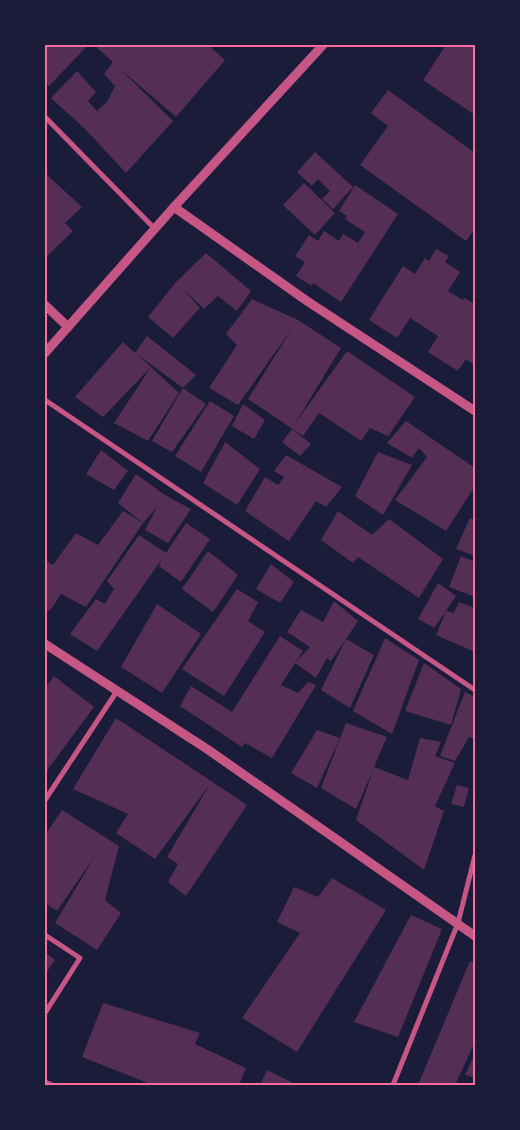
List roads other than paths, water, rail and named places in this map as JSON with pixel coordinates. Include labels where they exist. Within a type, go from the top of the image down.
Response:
[{"type":"street","points":[[45,353],[154,229],[324,45]]},
{"type":"street","points":[[45,117],[154,229]]},
{"type":"street","points":[[174,207],[307,301],[475,410]]},
{"type":"street","points":[[45,305],[68,327]]},
{"type":"street","points":[[45,400],[475,690]]},
{"type":"street","points":[[45,644],[207,749],[475,936]]},
{"type":"street","points":[[45,800],[117,691]]},
{"type":"street","points":[[393,1085],[458,923],[475,855]]},
{"type":"street","points":[[45,935],[80,958],[45,1013]]},
{"type":"street","points":[[45,1082],[52,1085]]}]
